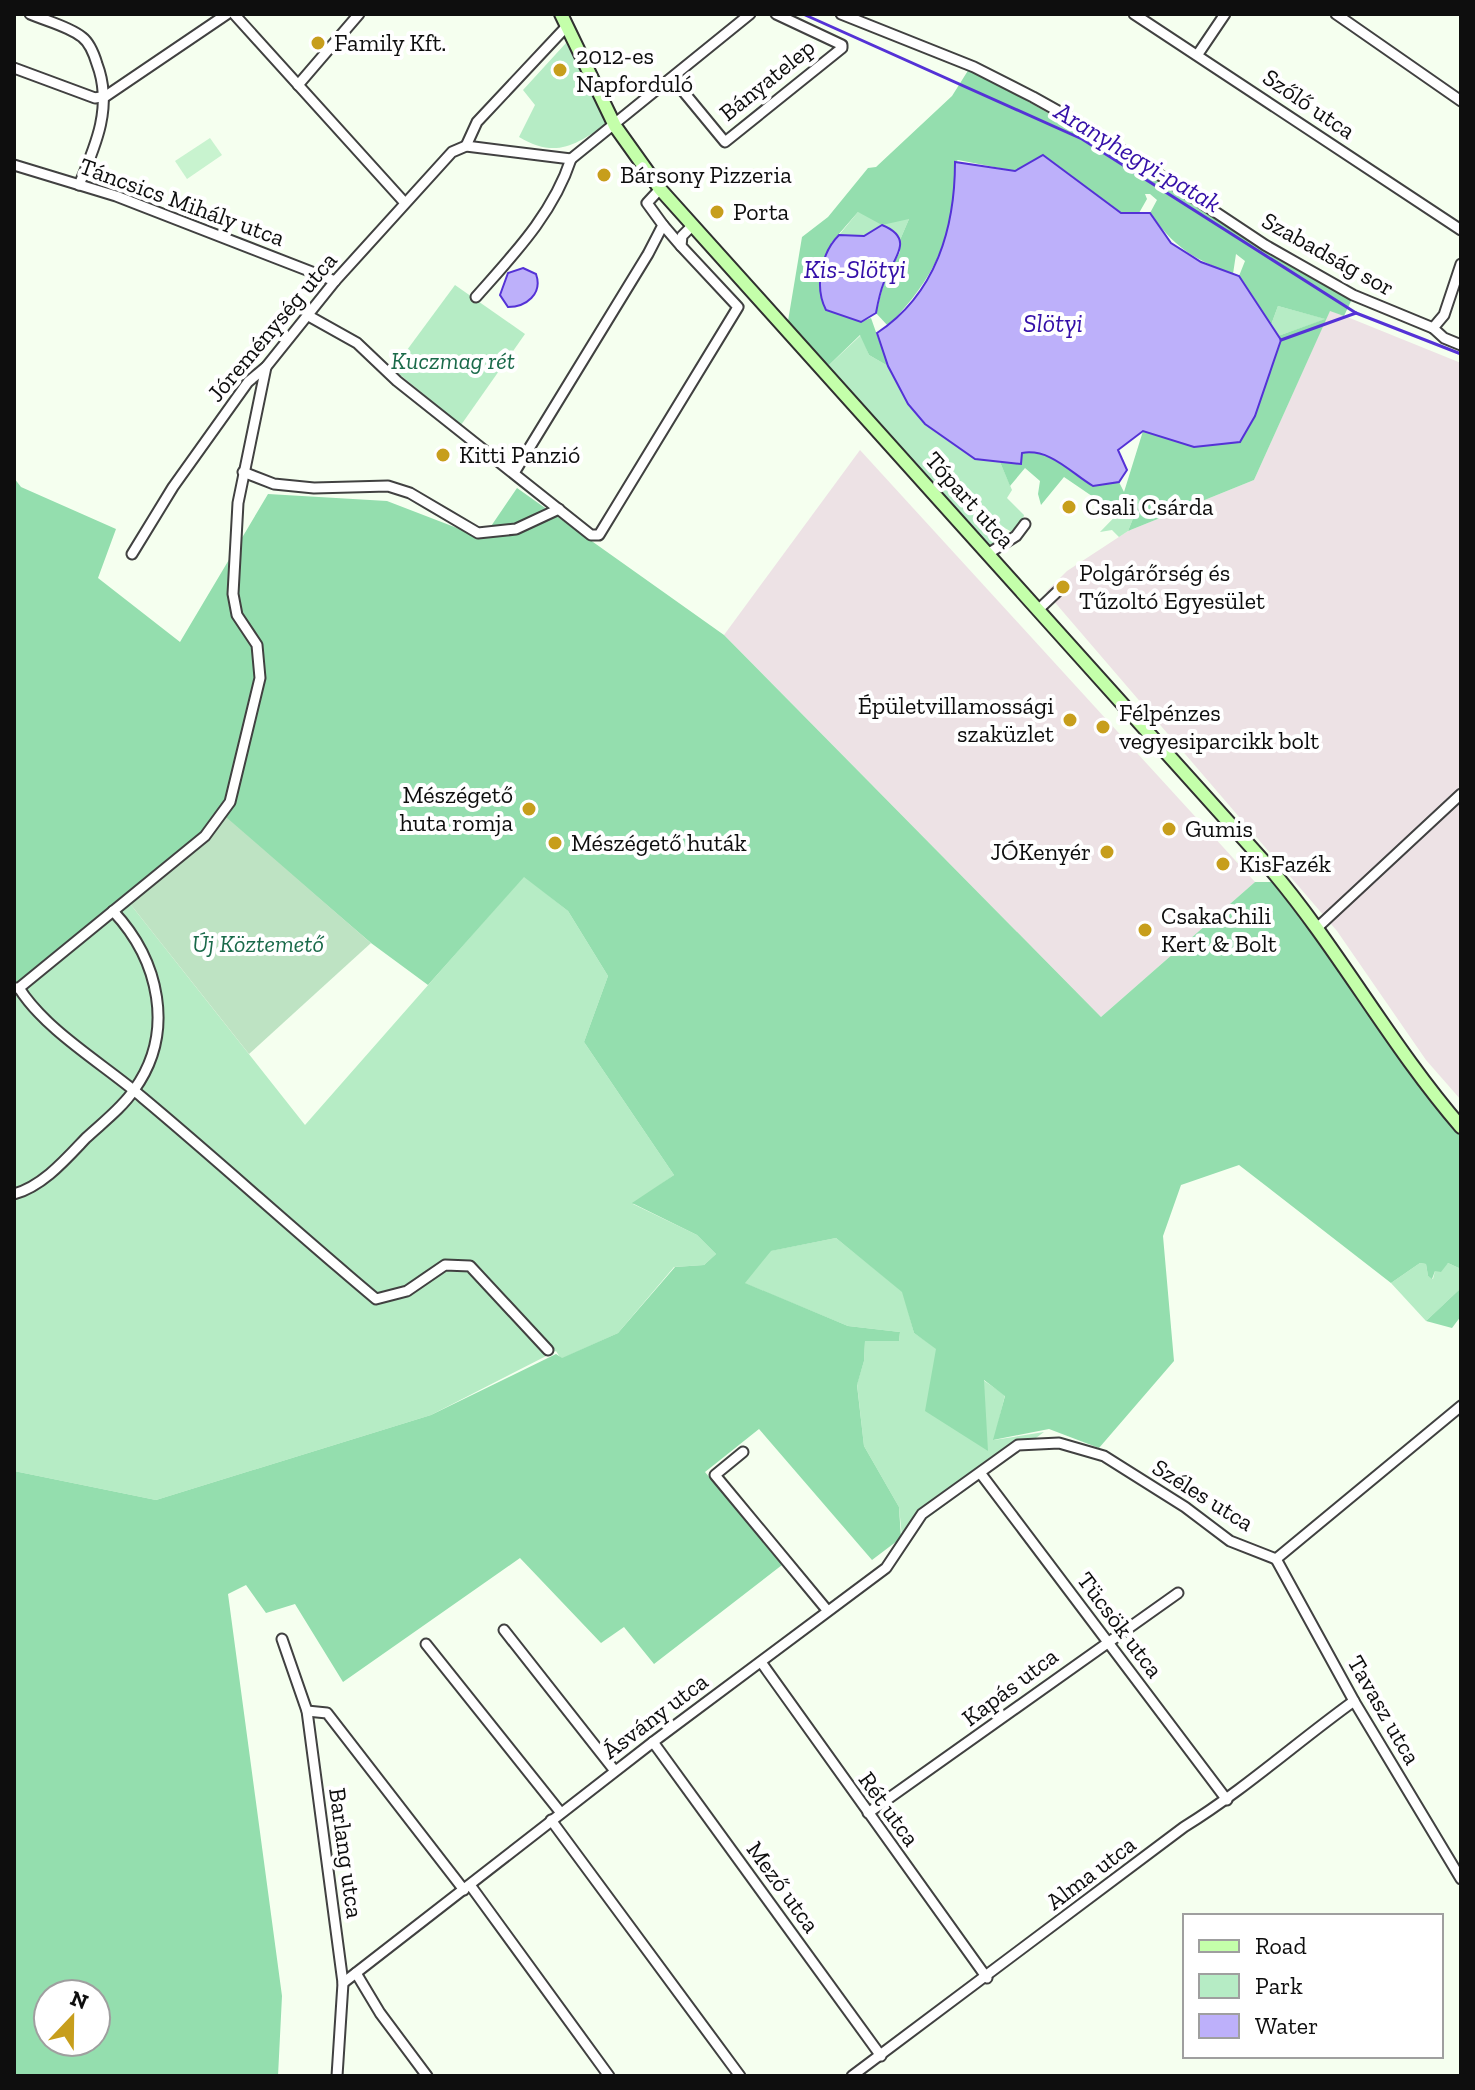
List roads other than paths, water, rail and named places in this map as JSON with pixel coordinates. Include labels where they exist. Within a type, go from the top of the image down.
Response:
[{"type":"main road","points":[[564,20],[615,126]]},
{"type":"main road","name":"Tópart utca","points":[[615,126],[660,189],[692,226],[989,553],[1297,900],[1407,1059],[1461,1127]]},
{"type":"street","points":[[30,14],[87,42],[106,96],[96,144],[79,185]]},
{"type":"street","points":[[14,68],[95,98],[106,96],[227,14]]},
{"type":"street","points":[[234,14],[405,203]]},
{"type":"street","points":[[298,85],[359,14]]},
{"type":"street","name":"Bányatelep","points":[[673,79],[725,142],[842,48],[842,45],[776,14]]},
{"type":"street","name":"Szabadság sor","points":[[841,14],[974,67],[1092,130],[1265,245],[1353,295],[1433,328],[1444,338],[1461,345]]},
{"type":"street","name":"Szőlő utca","points":[[1134,14],[1461,230]]},
{"type":"street","points":[[1198,54],[1225,14]]},
{"type":"street","points":[[1336,14],[1461,101]]},
{"type":"street","points":[[476,297],[533,231],[565,178],[571,159],[748,15]]},
{"type":"street","name":"Jóreménység utca","points":[[132,554],[173,487],[248,382],[266,367],[335,281],[452,152],[466,146],[477,122],[564,20]]},
{"type":"street","points":[[466,146],[571,159]]},
{"type":"street","name":"Táncsics Mihály utca","points":[[14,165],[116,196],[335,281]]},
{"type":"street","points":[[307,315],[357,343],[397,381],[591,535],[599,535],[738,307],[681,246],[647,203],[660,189]]},
{"type":"street","points":[[514,473],[663,225]]},
{"type":"street","points":[[681,246],[682,236],[692,226]]},
{"type":"street","points":[[1433,328],[1444,315],[1461,264]]},
{"type":"street","points":[[266,367],[238,503],[233,594],[237,615],[257,645],[260,678],[230,802],[216,826],[17,988],[78,1047],[134,1090],[376,1299],[407,1291],[445,1265],[470,1266],[548,1350]]},
{"type":"street","points":[[243,472],[274,484],[314,488],[388,486],[410,493],[478,533],[516,529],[559,509]]},
{"type":"street","points":[[989,553],[1016,536],[1025,524]]},
{"type":"street","points":[[1039,609],[1059,590]]},
{"type":"street","points":[[1318,927],[1461,794]]},
{"type":"street","points":[[14,1194],[48,1175],[134,1090],[154,1046],[158,995],[135,934],[113,911]]},
{"type":"street","points":[[1276,1559],[1461,1406]]},
{"type":"street","name":"Széles utca","points":[[981,1474],[1003,1453],[1018,1445],[1059,1443],[1104,1456],[1185,1507],[1230,1541],[1276,1559]]},
{"type":"street","points":[[743,1452],[715,1475],[827,1610]]},
{"type":"street","name":"Ásvány utca","points":[[343,1983],[615,1771],[886,1568],[922,1514],[981,1474]]},
{"type":"street","name":"Tücsök utca","points":[[981,1474],[1227,1800]]},
{"type":"street","name":"Tavasz utca","points":[[1276,1559],[1354,1701],[1461,1879]]},
{"type":"street","name":"Kapás utca","points":[[868,1813],[1178,1593]]},
{"type":"street","points":[[504,1630],[615,1771]]},
{"type":"street","name":"Barlang utca","points":[[282,1639],[307,1711],[343,1983],[337,2076]]},
{"type":"street","points":[[426,1644],[561,1813]]},
{"type":"street","name":"Rét utca","points":[[761,1662],[987,1978]]},
{"type":"street","name":"Alma utca","points":[[852,2076],[987,1978],[1184,1827],[1227,1800],[1272,1761],[1354,1701]]},
{"type":"street","points":[[307,1711],[327,1713],[467,1888],[609,2076]]},
{"type":"street","name":"Mező utca","points":[[653,1742],[881,2056]]},
{"type":"street","points":[[551,1820],[740,2076]]},
{"type":"street","points":[[356,1973],[380,2013],[427,2076]]},
{"type":"water","name":"Slötyi","points":[[1043,155],[1121,213],[1150,213],[1171,243],[1201,262],[1239,276],[1281,340],[1255,416],[1240,442],[1194,447],[1143,431],[1118,450],[1127,470],[1119,482],[1093,486],[1042,454],[1022,453],[1021,464],[975,459],[925,424],[908,404],[888,366],[877,333],[914,299],[938,258],[951,211],[955,162],[1015,171]]},
{"type":"water","name":"Kis-Slötyi","points":[[882,225],[898,237],[900,243],[876,313],[861,322],[826,310],[820,291],[821,271],[833,242],[839,235],[864,236]]},
{"type":"water","points":[[523,268],[536,274],[537,288],[527,302],[508,307],[500,295],[508,273]]},
{"type":"waterway","name":"Aranyhegyi-patak","points":[[803,14],[1082,139],[1356,313],[1461,354]]},
{"type":"waterway","name":"Aranyhegyi-patak","points":[[1281,340],[1356,313]]},
{"type":"place","name":"Family Kft.","points":[[318,43]]},
{"type":"place","name":"2012-es Napforduló","points":[[560,70]]},
{"type":"place","name":"Bársony Pizzeria","points":[[604,175]]},
{"type":"place","name":"Porta","points":[[717,212]]},
{"type":"place","name":"Kitti Panzió","points":[[443,455]]},
{"type":"place","name":"Csali Csárda","points":[[1069,507]]},
{"type":"place","name":"Polgárőrség és Tűzoltó Egyesület","points":[[1063,587]]},
{"type":"place","name":"Épületvillamossági szaküzlet","points":[[1070,720]]},
{"type":"place","name":"Félpénzes vegyesiparcikk bolt","points":[[1103,727]]},
{"type":"place","name":"Mészégető huta romja","points":[[529,809]]},
{"type":"place","name":"Gumis","points":[[1169,829]]},
{"type":"place","name":"Mészégető huták","points":[[555,843]]},
{"type":"place","name":"JÓKenyér","points":[[1107,852]]},
{"type":"place","name":"KisFazék","points":[[1223,864]]},
{"type":"place","name":"CsakaChili Kert & Bolt","points":[[1145,930]]},
{"type":"park label","name":"Kuczmag rét","points":[[453,361]]},
{"type":"park label","name":"Új Köztemető","points":[[258,944]]}]
